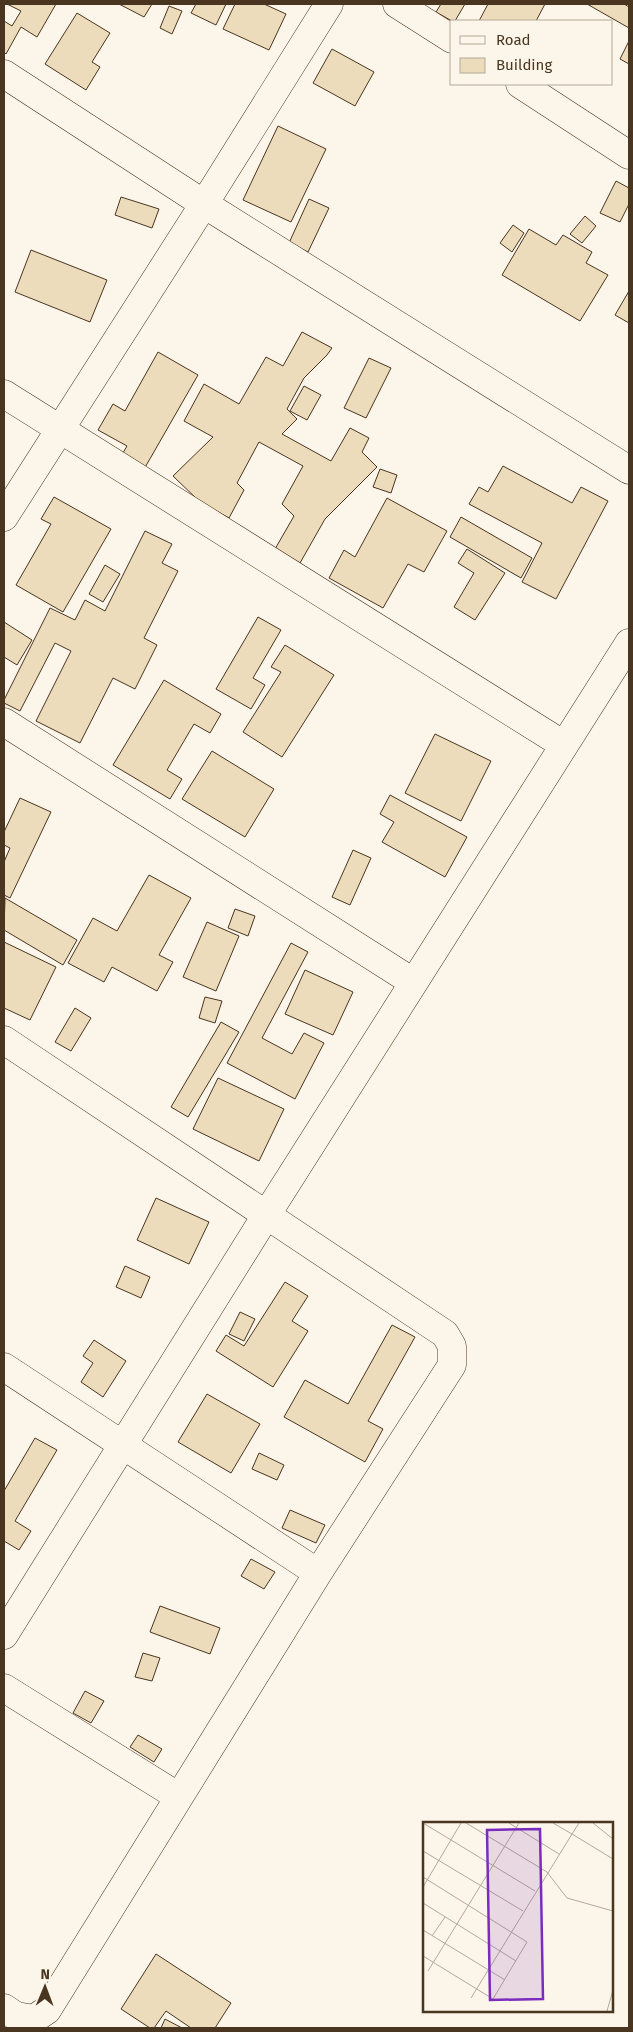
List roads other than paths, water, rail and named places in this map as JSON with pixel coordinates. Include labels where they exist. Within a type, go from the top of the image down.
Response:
[{"type":"street","points":[[4,517],[329,4]]},
{"type":"street","points":[[397,4],[450,38]]},
{"type":"street","points":[[4,74],[204,204],[629,470]]},
{"type":"street","points":[[522,85],[629,155]]},
{"type":"street","points":[[4,394],[564,746]]},
{"type":"street","points":[[4,1635],[267,1214],[629,644]]},
{"type":"street","points":[[4,722],[414,982]]},
{"type":"street","points":[[4,1040],[445,1334],[452,1346],[452,1365],[318,1573],[47,2010],[34,2018],[16,2016],[4,2008]]},
{"type":"street","points":[[4,1367],[318,1573]]},
{"type":"street","points":[[4,1688],[179,1797]]}]
